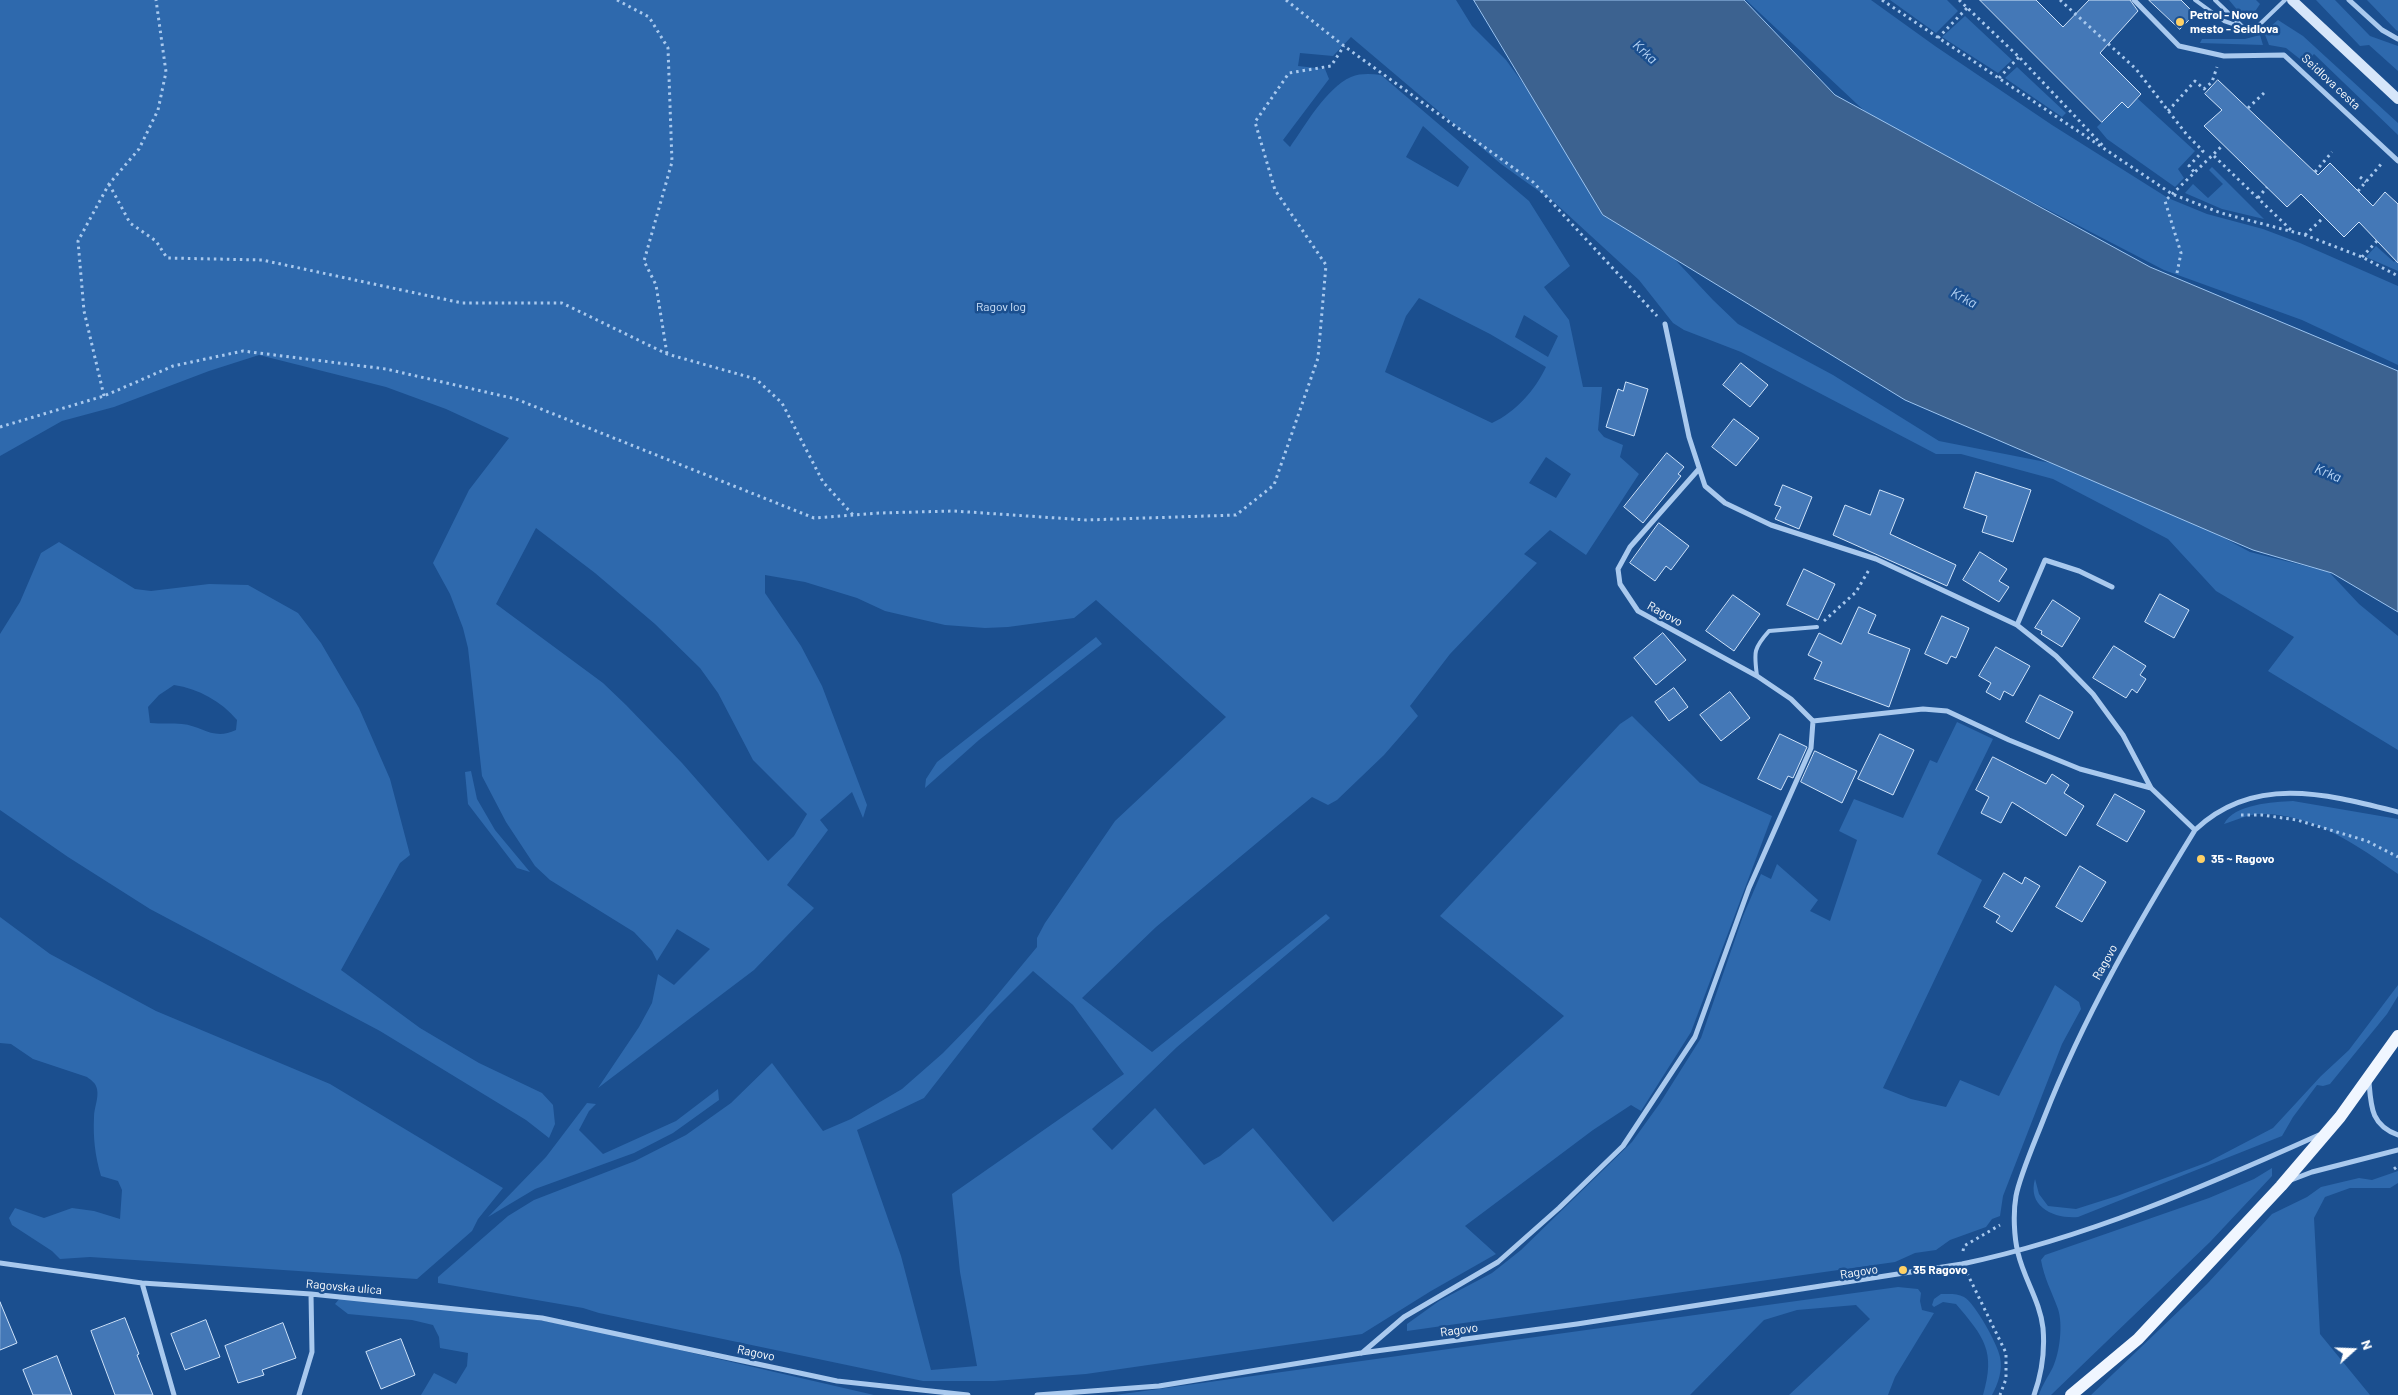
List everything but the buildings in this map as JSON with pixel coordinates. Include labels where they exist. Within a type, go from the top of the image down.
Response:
[{"type":"main road","points":[[2071,1395],[2138,1339],[2283,1183],[2340,1117],[2398,1036]]},
{"type":"street","name":"Seidlova cesta","points":[[2134,0],[2178,46],[2220,55],[2284,55],[2398,161]]},
{"type":"street","points":[[2292,0],[2398,100]]},
{"type":"street","points":[[2349,0],[2382,30],[2398,40]]},
{"type":"street","points":[[1664,324],[1698,470],[1705,486],[1725,503],[1771,526],[1876,559],[2017,624],[2056,656],[2094,694],[2123,735],[2150,788],[2195,830]]},
{"type":"street","name":"Ragovo","points":[[1698,470],[1630,547],[1618,569],[1620,584],[1638,610],[1757,676],[1791,699],[1813,721]]},
{"type":"street","points":[[2017,624],[2045,560],[2079,571],[2112,587]]},
{"type":"street","points":[[1361,1353],[1404,1317],[1498,1262],[1559,1208],[1623,1146],[1695,1037],[1749,888],[1812,748],[1813,721],[1922,709],[1948,711],[2080,769],[2150,788]]},
{"type":"street","name":"Ragovo","points":[[1037,1395],[1159,1386],[1361,1353],[1586,1323],[1962,1264],[2018,1252],[2015,1218],[2016,1195],[2059,1080],[2116,961],[2195,830],[2210,816],[2242,799],[2276,792],[2309,793],[2398,812]]},
{"type":"street","points":[[2369,1077],[2370,1104],[2376,1119],[2383,1129],[2398,1135]]},
{"type":"street","points":[[2034,1395],[2040,1377],[2044,1351],[2043,1327],[2035,1297],[2018,1252],[2093,1228],[2208,1185],[2326,1132]]},
{"type":"street","points":[[2283,1183],[2312,1172],[2398,1150]]},
{"type":"street","name":"Ragovska ulica","points":[[0,1263],[142,1283],[310,1294],[542,1318]]},
{"type":"street","points":[[142,1283],[174,1395]]},
{"type":"street","points":[[299,1395],[312,1352],[310,1294]]},
{"type":"street","name":"Ragovo","points":[[542,1318],[837,1381],[968,1395]]},
{"type":"lane","points":[[2195,0],[2224,21],[2244,28],[2258,26],[2285,0]]},
{"type":"lane","points":[[2215,0],[2244,28]]},
{"type":"lane","points":[[1757,676],[1754,655],[1756,645],[1769,631],[1817,627]]},
{"type":"path","points":[[104,396],[84,311],[78,241],[109,184],[139,148],[158,110],[166,72],[156,0]]},
{"type":"path","points":[[617,0],[649,17],[668,48],[672,162],[644,261],[656,285],[667,354]]},
{"type":"path","points":[[1287,0],[1344,46],[1533,182],[1664,324]]},
{"type":"path","points":[[1882,0],[2172,194],[2220,213],[2305,235],[2362,257],[2398,276]]},
{"type":"path","points":[[1959,0],[2019,58],[2108,151]]},
{"type":"path","points":[[2060,0],[2136,70],[2154,90],[2187,135],[2204,151],[2189,166],[2195,173]]},
{"type":"path","points":[[1938,38],[1966,8]]},
{"type":"path","points":[[0,427],[104,396],[173,366],[243,351],[386,369],[516,399],[814,518],[954,511],[1086,520],[1236,515],[1274,485],[1318,358],[1326,265],[1275,190],[1255,122],[1290,73],[1331,66],[1344,46]]},
{"type":"path","points":[[2168,111],[2195,81],[2204,89],[2212,82],[2220,55]]},
{"type":"path","points":[[1999,78],[2019,58]]},
{"type":"path","points":[[2248,108],[2264,93]]},
{"type":"path","points":[[2177,273],[2181,253],[2165,201],[2214,156],[2223,145]]},
{"type":"path","points":[[2316,172],[2332,152]]},
{"type":"path","points":[[2358,191],[2390,154]]},
{"type":"path","points":[[2214,156],[2291,231]]},
{"type":"path","points":[[2360,177],[2366,182]]},
{"type":"path","points":[[109,184],[130,222],[156,242],[167,258],[262,260],[462,304],[562,303],[667,354],[756,379],[782,403],[824,482],[853,515]]},
{"type":"path","points":[[2258,198],[2267,188]]},
{"type":"path","points":[[2305,235],[2324,217]]},
{"type":"path","points":[[2362,257],[2377,241]]},
{"type":"path","points":[[1817,627],[1856,592],[1876,559]]},
{"type":"path","points":[[2210,816],[2262,815],[2297,820],[2367,841],[2398,857]]},
{"type":"path","points":[[2394,1169],[2398,1166]]},
{"type":"path","points":[[2000,1225],[1964,1246],[1962,1264],[2006,1353],[2006,1379],[2000,1395]]},
{"type":"green space","name":"Ragov log","points":[[0,0],[1456,0],[1472,26],[1506,60],[1571,149],[1713,300],[1738,324],[1833,375],[1939,441],[2071,467],[2150,498],[2250,552],[2329,572],[2359,604],[2398,636],[2398,750],[2268,671],[2294,637],[2216,591],[2168,539],[2053,479],[1961,454],[1936,454],[1741,352],[1684,330],[1673,323],[1639,280],[1554,202],[1501,164],[1351,37],[1333,56],[1300,53],[1298,66],[1325,69],[1329,79],[1283,140],[1290,147],[1325,98],[1342,82],[1358,75],[1381,75],[1529,201],[1570,266],[1544,287],[1569,320],[1583,387],[1602,387],[1598,430],[1604,437],[1623,445],[1620,457],[1639,474],[1586,555],[1550,530],[1524,554],[1537,563],[1450,654],[1410,706],[1418,716],[1384,755],[1337,800],[1328,805],[1312,797],[1156,927],[1082,998],[1152,1052],[1326,914],[1330,918],[1177,1047],[1092,1129],[1112,1150],[1155,1108],[1204,1165],[1220,1156],[1253,1128],[1333,1222],[1564,1016],[1440,916],[1620,724],[1632,716],[1700,783],[1772,816],[1691,1032],[1641,1111],[1631,1105],[1593,1130],[1465,1226],[1496,1254],[1431,1291],[1362,1334],[1086,1374],[994,1381],[923,1381],[599,1313],[583,1308],[438,1283],[438,1277],[508,1216],[534,1200],[635,1161],[686,1135],[731,1103],[772,1063],[823,1131],[851,1119],[902,1089],[943,1053],[984,1011],[1037,947],[1037,938],[1045,923],[1115,821],[1226,717],[1096,600],[1074,618],[1008,627],[985,628],[945,625],[885,611],[857,598],[805,582],[765,575],[765,593],[801,646],[822,686],[867,805],[863,818],[852,792],[820,820],[828,830],[787,885],[814,908],[754,970],[598,1088],[639,1027],[652,1003],[658,974],[674,985],[710,949],[677,929],[657,961],[652,951],[634,932],[550,880],[535,866],[506,822],[482,776],[468,648],[463,628],[450,594],[433,563],[469,490],[509,438],[446,409],[386,387],[259,355],[209,371],[114,407],[62,421],[0,456]],"holes":[[[1423,126],[1469,167],[1458,187],[1406,157]],[[1419,298],[1490,334],[1546,367],[1524,400],[1509,413],[1492,423],[1385,372],[1406,316]],[[1524,315],[1558,336],[1548,357],[1515,337]],[[1546,457],[1571,474],[1556,498],[1529,483]],[[536,528],[595,573],[655,624],[700,668],[718,693],[753,760],[807,814],[794,836],[768,861],[682,763],[603,683],[496,604]],[[1033,971],[1073,1005],[1124,1074],[952,1194],[960,1272],[977,1366],[931,1370],[901,1256],[857,1130],[924,1098],[988,1016]]]},
{"type":"green space","points":[[1746,0],[1871,0],[2052,125],[2168,198],[2207,214],[2263,229],[2300,243],[2398,286],[2398,365],[2302,320],[2164,270],[1873,119]]},
{"type":"green space","points":[[1890,0],[1947,0],[1958,11],[1936,33]]},
{"type":"green space","points":[[2229,0],[2256,0],[2260,4],[2254,13],[2244,18]]},
{"type":"green space","points":[[2316,0],[2335,0],[2370,36],[2398,46],[2398,71],[2369,45],[2360,46]]},
{"type":"green space","points":[[2367,0],[2398,0],[2398,31],[2396,30]]},
{"type":"green space","points":[[1965,16],[2012,60],[1998,73],[1942,37]]},
{"type":"green space","points":[[2278,20],[2303,36],[2398,123],[2398,135],[2314,54],[2305,63],[2286,48],[2269,45],[2264,32]]},
{"type":"green space","points":[[2260,35],[2263,45],[2200,43],[2202,39],[2245,39]]},
{"type":"green space","points":[[2017,67],[2066,113],[2062,117],[2005,78]]},
{"type":"green space","points":[[2137,98],[2195,151],[2178,169],[2184,178],[2175,187],[2107,139],[2097,127],[2122,102],[2128,108]]},
{"type":"green space","points":[[2212,167],[2264,219],[2222,209],[2185,193],[2193,184],[2208,198],[2223,184],[2209,170]]},
{"type":"green space","points":[[2376,246],[2394,262],[2398,258],[2398,271],[2366,257]]},
{"type":"green space","points":[[59,542],[135,589],[151,591],[209,584],[248,585],[298,613],[321,643],[359,708],[390,779],[410,855],[400,863],[341,970],[420,1028],[479,1063],[542,1093],[553,1105],[555,1124],[549,1138],[526,1120],[380,1031],[150,909],[68,857],[0,810],[0,634],[20,602],[41,553]],"holes":[[[174,685],[201,693],[224,707],[237,720],[236,730],[221,734],[208,732],[189,725],[150,723],[148,707],[159,695]]]},
{"type":"green space","points":[[1096,637],[1102,644],[979,740],[925,788],[926,779],[937,762]]},
{"type":"green space","points":[[1957,722],[1993,739],[1937,854],[1982,880],[1883,1088],[1911,1099],[1946,1107],[1960,1080],[1999,1096],[2055,985],[2079,1002],[2081,1009],[2062,1044],[2003,1196],[2000,1216],[1992,1219],[1986,1227],[1950,1240],[1936,1250],[1915,1253],[1895,1262],[1407,1331],[1407,1324],[1439,1301],[1492,1273],[1521,1250],[1632,1142],[1660,1103],[1701,1038],[1743,916],[1761,874],[1771,879],[1777,864],[1818,900],[1810,911],[1830,921],[1857,840],[1839,831],[1854,799],[1903,818],[1930,760],[1937,763]]},
{"type":"green space","points":[[471,771],[477,799],[495,830],[530,872],[517,868],[468,804],[465,772]]},
{"type":"green space","points":[[2293,801],[2398,819],[2398,874],[2332,832],[2296,818],[2258,814],[2224,824],[2229,817],[2245,808],[2265,803]]},
{"type":"green space","points":[[0,917],[50,954],[156,1011],[330,1084],[503,1188],[478,1219],[472,1231],[417,1279],[90,1257],[60,1259],[52,1251],[12,1225],[9,1218],[15,1208],[44,1218],[72,1208],[94,1211],[120,1219],[122,1190],[118,1181],[101,1176],[94,1139],[94,1114],[97,1092],[94,1083],[87,1077],[33,1059],[11,1044],[0,1043]]},
{"type":"green space","points":[[2398,985],[2398,996],[2387,1014],[2330,1084],[2317,1085],[2293,1117],[2282,1136],[2078,1217],[2060,1216],[2044,1209],[2039,1204],[2035,1197],[2035,1179],[2039,1194],[2048,1206],[2076,1209],[2117,1196],[2208,1162],[2273,1128],[2321,1076],[2349,1050]]},
{"type":"green space","points":[[718,1089],[719,1100],[673,1133],[634,1153],[535,1189],[488,1217],[546,1157],[587,1103],[596,1104],[589,1111],[579,1130],[603,1154],[676,1121]]},
{"type":"green space","points":[[2272,1168],[2272,1176],[2210,1242],[2051,1395],[2039,1395],[2055,1361],[2059,1346],[2060,1330],[2060,1315],[2042,1267],[2041,1260],[2045,1255],[2209,1198],[2254,1179]]},
{"type":"green space","points":[[2398,1171],[2398,1183],[2390,1188],[2350,1188],[2325,1197],[2314,1218],[2320,1334],[2370,1395],[2091,1395],[2207,1284],[2272,1214],[2307,1197],[2321,1187],[2359,1178],[2372,1180]]},
{"type":"green space","points":[[1898,1287],[1918,1289],[1921,1293],[1922,1310],[1934,1313],[1895,1377],[1888,1395],[1789,1395],[1870,1319],[1856,1305],[1797,1310],[1764,1320],[1690,1395],[1115,1395]]},
{"type":"green space","points":[[1941,1294],[1955,1294],[1969,1301],[1991,1334],[2001,1362],[1999,1377],[1992,1395],[1983,1395],[1988,1367],[1985,1345],[1974,1326],[1956,1304],[1943,1302],[1934,1307],[1932,1305],[1934,1299]]},
{"type":"green space","points":[[340,1298],[455,1307],[576,1326],[874,1395],[421,1395],[434,1373],[456,1384],[467,1366],[468,1353],[440,1348],[439,1337],[433,1325],[412,1320],[348,1314],[335,1304]]},
{"type":"water","name":"Krka","points":[[1474,0],[1744,0],[1835,95],[2150,267],[2398,371],[2398,612],[2332,573],[2253,550],[1905,400],[1603,215]]},
{"type":"place","name":"Petrol - Novo mesto - Seidlova","points":[[2180,22]]},
{"type":"place","name":"35 ~ Ragovo","points":[[2201,859]]},
{"type":"place","name":"35 Ragovo","points":[[1903,1270]]}]
